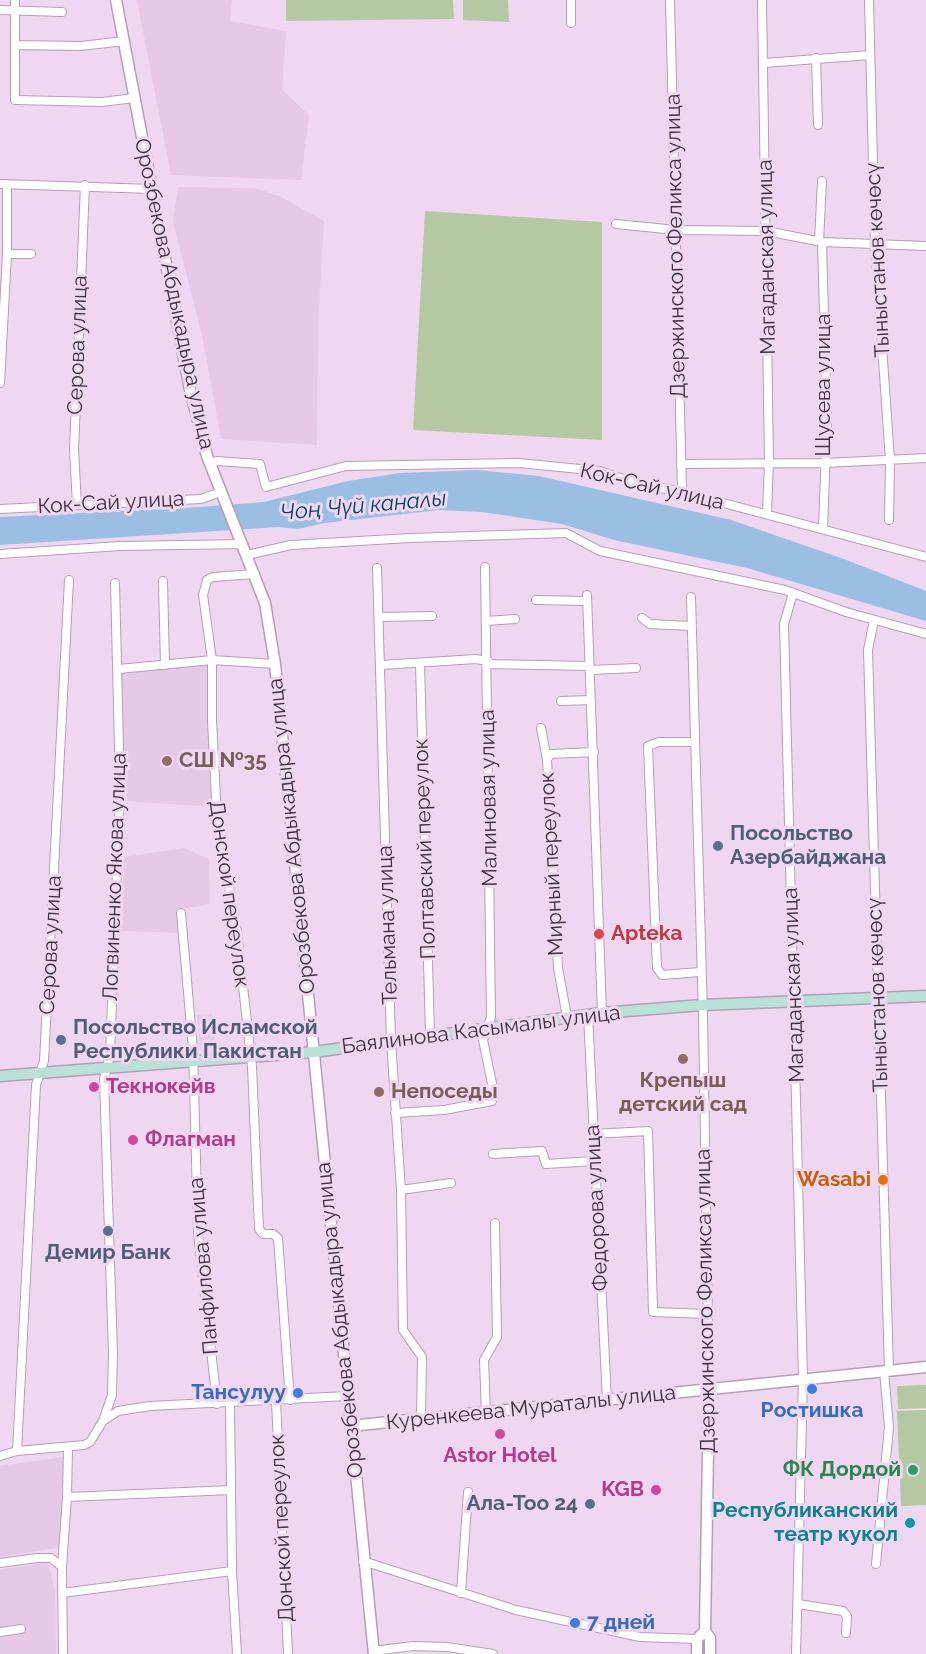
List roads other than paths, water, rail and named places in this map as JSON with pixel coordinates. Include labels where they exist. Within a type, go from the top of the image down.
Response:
[{"type":"main road","name":"Баялинова Касымалы улица","points":[[0,1076],[314,1052],[602,1013],[702,1005],[926,996]]},
{"type":"street","points":[[15,0],[15,100],[102,102],[134,98]]},
{"type":"street","name":"Орозбекова Абдыкадыра улица","points":[[116,0],[190,390],[210,464],[265,603],[275,664],[374,1653]]},
{"type":"street","points":[[571,0],[571,23]]},
{"type":"street","name":"Дзержинского Феликса улица","points":[[670,0],[682,492]]},
{"type":"street","name":"Магаданская улица","points":[[762,0],[769,462],[767,513]]},
{"type":"street","name":"Тыныстанов көчөсү","points":[[869,0],[875,246],[890,460],[889,520]]},
{"type":"street","points":[[0,10],[62,12]]},
{"type":"street","points":[[15,45],[81,46],[124,41]]},
{"type":"street","points":[[764,63],[870,55]]},
{"type":"street","points":[[816,58],[818,125]]},
{"type":"street","name":"Щусева улица","points":[[822,181],[820,242],[827,421],[824,528]]},
{"type":"street","points":[[0,383],[4,184],[152,189]]},
{"type":"street","name":"Серова улица","points":[[77,505],[74,450],[85,185]]},
{"type":"street","points":[[616,224],[675,230],[766,231],[820,242],[875,246],[926,246]]},
{"type":"street","points":[[4,259],[32,254]]},
{"type":"street","points":[[681,464],[825,463],[926,458]]},
{"type":"street","name":"Кок-Сай улица","points":[[210,464],[217,461],[260,464],[266,487],[346,466],[519,463],[600,471],[635,483],[767,513],[926,557]]},
{"type":"street","name":"Кок-Сай улица","points":[[0,509],[201,499],[222,495]]},
{"type":"street","points":[[0,554],[120,546],[291,545],[410,538],[566,534],[600,551],[793,593],[874,620],[926,634]]},
{"type":"street","name":"Малиновая улица","points":[[395,1113],[444,1110],[492,1101],[494,1093],[483,1040],[491,1017],[485,567]]},
{"type":"street","name":"Тельмана улица","points":[[377,568],[391,1041],[401,1190],[403,1330],[422,1357],[422,1420]]},
{"type":"street","name":"Донской переулок","points":[[255,574],[213,577],[207,580],[204,607],[212,660],[212,720],[217,819],[237,932],[250,1057],[259,1229],[263,1234],[273,1234],[278,1238],[290,1400]]},
{"type":"street","name":"Серова улица","points":[[17,1451],[36,1085],[45,1049],[69,580]]},
{"type":"street","points":[[163,581],[165,665]]},
{"type":"street","name":"Логвиненко Якова улица","points":[[103,1421],[112,1395],[113,1353],[104,1079],[108,1068],[120,789],[119,669],[115,583]]},
{"type":"street","name":"Магаданская улица","points":[[793,593],[784,624],[803,1378],[796,1654]]},
{"type":"street","name":"Дзержинского Феликса улица","points":[[691,597],[709,1390],[701,1635],[697,1654]]},
{"type":"street","points":[[536,600],[587,598],[602,1013]]},
{"type":"street","points":[[379,616],[432,616]]},
{"type":"street","points":[[642,618],[650,624],[691,626]]},
{"type":"street","points":[[486,621],[515,619]]},
{"type":"street","name":"Тыныстанов көчөсү","points":[[874,620],[868,650],[889,1427],[876,1564]]},
{"type":"street","points":[[381,665],[476,659],[488,662],[590,668],[636,668]]},
{"type":"street","points":[[119,669],[212,660],[275,664]]},
{"type":"street","name":"Полтавский переулок","points":[[420,663],[430,1035]]},
{"type":"street","points":[[561,701],[591,700]]},
{"type":"street","points":[[541,728],[547,759]]},
{"type":"street","points":[[694,742],[659,742],[648,746],[657,968],[662,975],[700,972]]},
{"type":"street","name":"Мирный переулок","points":[[567,1017],[558,968],[547,759],[551,754],[594,752]]},
{"type":"street","name":"Панфилова улица","points":[[181,913],[193,1049],[198,1233],[218,1404]]},
{"type":"street","name":"Федорова улица","points":[[588,1015],[607,1401]]},
{"type":"street","points":[[593,1134],[648,1131],[653,1312],[707,1314]]},
{"type":"street","points":[[494,1154],[542,1151],[546,1164],[594,1161]]},
{"type":"street","points":[[401,1190],[451,1183]]},
{"type":"street","points":[[486,1414],[484,1360],[497,1337],[495,1223]]},
{"type":"street","name":"Куренкеева Мураталы улица","points":[[350,1426],[486,1414],[803,1378],[926,1367]]},
{"type":"street","points":[[0,1456],[17,1451],[84,1445],[90,1442],[103,1421],[118,1411],[347,1396]]},
{"type":"street","name":"Донской переулок","points":[[276,1401],[288,1654]]},
{"type":"street","points":[[230,1404],[232,1571],[237,1654]]},
{"type":"street","points":[[63,1654],[62,1567],[68,1447]]},
{"type":"street","points":[[67,1497],[231,1490]]},
{"type":"street","points":[[461,1593],[468,1492]]},
{"type":"street","points":[[0,1563],[51,1558],[62,1567]]},
{"type":"street","points":[[363,1561],[516,1610],[640,1637],[701,1635]]},
{"type":"street","points":[[63,1593],[232,1571]]},
{"type":"street","points":[[798,1604],[843,1611],[847,1616],[846,1633]]},
{"type":"street","points":[[0,1632],[21,1629]]},
{"type":"street","name":"Дзержинского Феликса улица","points":[[701,1635],[710,1638],[710,1654]]},
{"type":"street","points":[[374,1653],[412,1646],[493,1654]]},
{"type":"water","name":"Чоң Чүй каналы","points":[[477,470],[539,476],[731,520],[844,559],[926,591],[926,621],[747,568],[614,540],[562,524],[482,512],[439,510],[325,523],[298,529],[278,527],[0,545],[0,517],[264,502],[348,481],[400,473]]},
{"type":"place","name":"СШ №35","points":[[167,761]]},
{"type":"place","name":"Посольство Азербайджана","points":[[718,846]]},
{"type":"place","name":"Apteka","points":[[599,934]]},
{"type":"place","name":"Посольство Исламской Республики Пакистан","points":[[61,1040]]},
{"type":"place","name":"Крепыш детский сад","points":[[683,1059]]},
{"type":"place","name":"Текнокейв","points":[[94,1087]]},
{"type":"place","name":"Непоседы","points":[[379,1092]]},
{"type":"place","name":"Флагман","points":[[133,1140]]},
{"type":"place","name":"Wasabi","points":[[883,1180]]},
{"type":"place","name":"Демир Банк","points":[[108,1231]]},
{"type":"place","name":"Ростишка","points":[[812,1389]]},
{"type":"place","name":"Тансулуу","points":[[298,1393]]},
{"type":"place","name":"Astor Hotel","points":[[500,1434]]},
{"type":"place","name":"ФК Дордой","points":[[913,1470]]},
{"type":"place","name":"KGB","points":[[656,1490]]},
{"type":"place","name":"Ала-Тоо 24","points":[[590,1504]]},
{"type":"place","name":"Республиканский театр кукол","points":[[910,1523]]},
{"type":"place","name":"7 дней","points":[[575,1623]]}]
